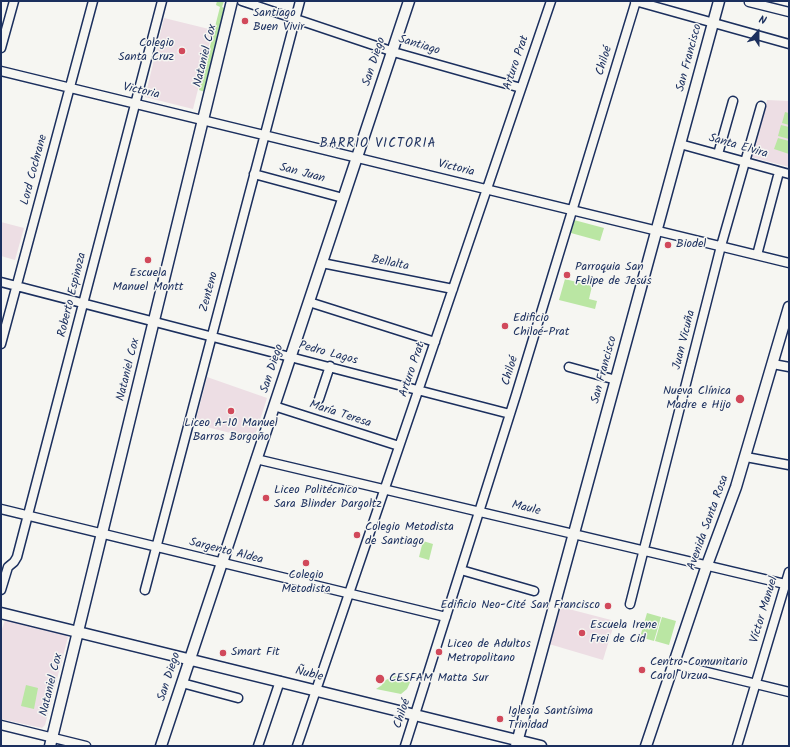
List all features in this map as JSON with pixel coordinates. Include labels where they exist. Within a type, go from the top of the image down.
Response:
[{"type":"main road","name":"Nataniel Cox","points":[[51,742],[232,1]]},
{"type":"main road","name":"San Diego","points":[[161,746],[409,1]]},
{"type":"main road","name":"San Francisco","points":[[517,743],[719,1]]},
{"type":"main road","name":"Avenida Santa Rosa","points":[[646,746],[707,565],[746,457],[789,307]]},
{"type":"main road","name":"Ñuble","points":[[2,616],[78,632],[280,681],[415,715],[517,743],[541,746]]},
{"type":"street","points":[[1,48],[14,1]]},
{"type":"street","name":"Lord Cochrane","points":[[1,344],[93,1]]},
{"type":"street","name":"Roberto Espinoza","points":[[1,590],[8,567],[16,559],[28,516],[134,103],[162,1]]},
{"type":"street","name":"Santiago","points":[[242,1],[392,51],[522,88]]},
{"type":"street","name":"Zenteno","points":[[145,590],[294,18],[300,1]]},
{"type":"street","name":"Arturo Prat","points":[[297,746],[551,1]]},
{"type":"street","points":[[635,1],[789,44]]},
{"type":"street","name":"Chiloé","points":[[405,746],[510,414],[635,1]]},
{"type":"street","points":[[749,2],[789,12]]},
{"type":"street","name":"Victoria","points":[[1,71],[789,263]]},
{"type":"street","points":[[718,154],[733,101]]},
{"type":"street","name":"Juan Vicuña","points":[[630,604],[721,246],[761,106]]},
{"type":"street","name":"Santa Elvira","points":[[680,144],[789,174]]},
{"type":"street","points":[[757,255],[780,172]]},
{"type":"street","name":"San Juan","points":[[254,174],[343,198]]},
{"type":"street","name":"Bellalta","points":[[322,262],[453,289]]},
{"type":"street","name":"Pedro Lagos","points":[[1,282],[330,366],[510,414]]},
{"type":"street","points":[[309,302],[435,342]]},
{"type":"street","points":[[773,364],[789,367]]},
{"type":"street","points":[[320,399],[330,366]]},
{"type":"street","points":[[569,366],[616,380]]},
{"type":"street","name":"María Teresa","points":[[274,406],[399,446]]},
{"type":"street","points":[[746,457],[789,465]]},
{"type":"street","name":"Maule","points":[[256,459],[787,584]]},
{"type":"street","name":"Sargento Aldea","points":[[1,509],[446,617]]},
{"type":"street","points":[[461,570],[534,590]]},
{"type":"street","name":"Víctor Manuel","points":[[737,746],[787,584],[789,572]]},
{"type":"street","points":[[674,664],[789,692]]},
{"type":"street","points":[[258,746],[280,681]]},
{"type":"street","points":[[182,683],[238,698]]},
{"type":"street","points":[[1,725],[51,742],[86,746]]},
{"type":"shaded area","name":"Colegio Santa Cruz","points":[[164,18],[213,30],[193,109],[145,97]]},
{"type":"shaded area","points":[[767,100],[789,101],[789,167],[751,157]]},
{"type":"shaded area","points":[[1,222],[24,228],[15,260],[1,256]]},
{"type":"shaded area","name":"Liceo A-10 Manuel Barros Borgoño","points":[[207,377],[267,398],[254,439],[195,424]]},
{"type":"shaded area","name":"Escuela Irene Frei de Cid","points":[[561,607],[615,621],[603,660],[549,644]]},
{"type":"shaded area","points":[[7,619],[65,634],[68,637],[45,725],[42,728],[1,719],[1,632],[5,620]]},
{"type":"green space","points":[[217,1],[224,1],[222,7],[224,8],[205,92],[199,90],[220,7],[216,5]]},
{"type":"green space","points":[[785,112],[789,113],[789,125],[782,123]]},
{"type":"green space","points":[[781,125],[789,127],[789,139],[778,136]]},
{"type":"green space","points":[[778,138],[789,141],[789,154],[774,149]]},
{"type":"green space","points":[[574,220],[604,228],[600,241],[571,233]]},
{"type":"green space","points":[[565,279],[592,286],[589,299],[597,301],[595,309],[559,300]]},
{"type":"green space","points":[[423,541],[433,544],[429,560],[419,557]]},
{"type":"green space","points":[[647,613],[661,617],[654,641],[640,637]]},
{"type":"green space","points":[[662,617],[676,621],[669,645],[655,641]]},
{"type":"green space","points":[[396,676],[408,680],[412,678],[407,689],[401,694],[376,689],[382,685],[383,681]]},
{"type":"green space","points":[[26,685],[38,688],[34,709],[21,706]]},
{"type":"place","name":"Santiago Buen Vivir","points":[[245,21]]},
{"type":"place","name":"Colegio Santa Cruz","points":[[182,51]]},
{"type":"place","name":"Biodel","points":[[668,245]]},
{"type":"place","name":"Escuela Manuel Montt","points":[[148,260]]},
{"type":"place","name":"Parroquia San Felipe de Jesús","points":[[567,275]]},
{"type":"place","name":"Edificio Chiloé-Prat","points":[[505,326]]},
{"type":"place","name":"Nueva Clínica Madre e Hijo","points":[[740,399]]},
{"type":"place","name":"Liceo A-10 Manuel Barros Borgoño","points":[[231,411]]},
{"type":"place","name":"Liceo Politécnico Sara Blinder Dargoltz","points":[[266,498]]},
{"type":"place","name":"Colegio Metodista de Santiago","points":[[357,535]]},
{"type":"place","name":"Colegio Metodista","points":[[306,563]]},
{"type":"place","name":"Edificio Neo-Cité San Francisco","points":[[608,606]]},
{"type":"place","name":"Escuela Irene Frei de Cid","points":[[582,633]]},
{"type":"place","name":"Liceo de Adultos Metropolitano","points":[[439,652]]},
{"type":"place","name":"Smart Fit","points":[[223,653]]},
{"type":"place","name":"Centro Comunitario Carol Urzua","points":[[642,670]]},
{"type":"place","name":"CESFAM Matta Sur","points":[[380,679]]},
{"type":"place","name":"Iglesia Santísima Trinidad","points":[[500,719]]},
{"type":"district","name":"BARRIO VICTORIA","points":[[378,145]]}]
